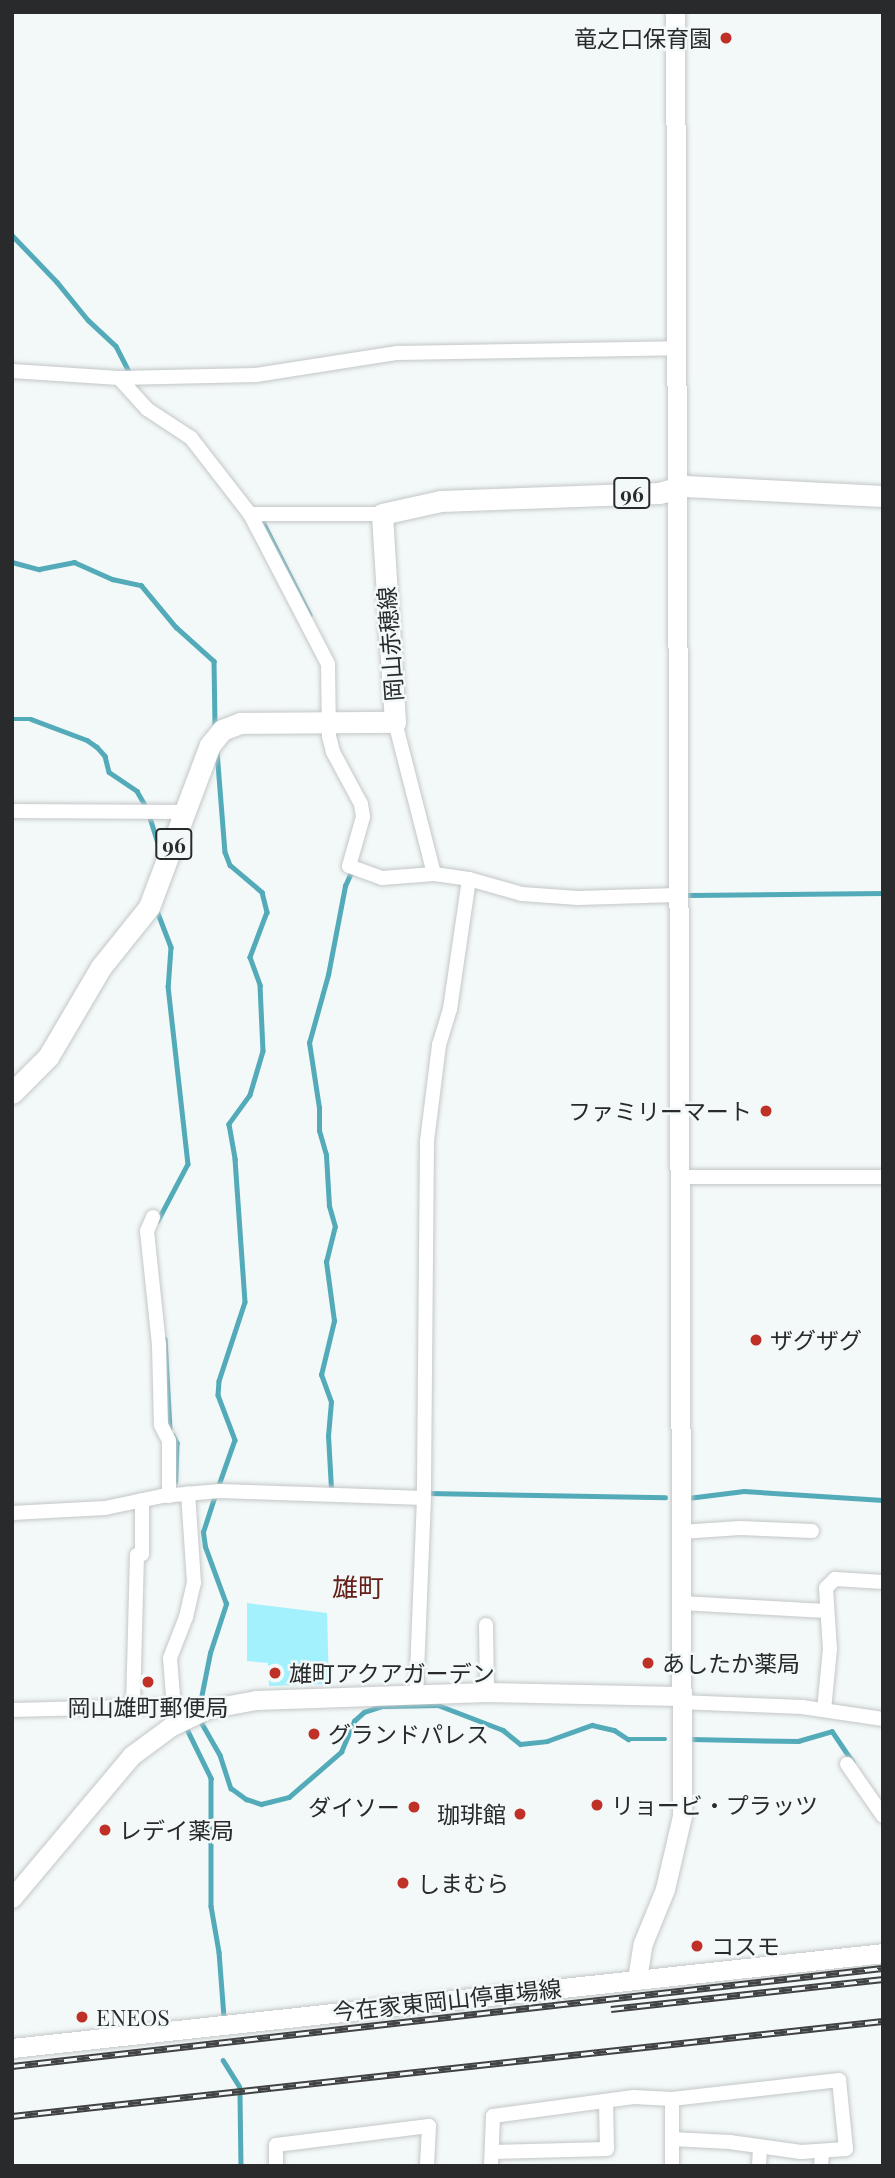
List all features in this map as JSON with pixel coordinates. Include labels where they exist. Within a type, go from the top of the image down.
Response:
[{"type":"main road","name":"96","points":[[382,514],[440,500],[659,494],[685,486],[748,487],[769,491],[883,496]]},
{"type":"main road","name":"岡山赤穂線","points":[[12,1093],[48,1057],[101,967],[149,907],[210,746],[222,730],[240,723],[395,722],[382,514]]},
{"type":"street","points":[[637,1979],[643,1943],[666,1889],[680,1833],[675,12]]},
{"type":"street","points":[[12,371],[119,378],[256,375],[397,353],[676,348]]},
{"type":"street","points":[[119,378],[147,409],[191,438],[250,514],[328,664],[328,724],[333,752],[361,804],[363,817],[353,867],[382,878],[434,874],[469,879],[522,894],[578,898],[677,895]]},
{"type":"street","points":[[250,514],[382,514]]},
{"type":"street","points":[[395,722],[434,874]]},
{"type":"street","points":[[12,811],[186,812]]},
{"type":"street","points":[[416,1695],[424,1495],[427,1141],[439,1045],[450,1009],[469,879]]},
{"type":"street","points":[[678,1177],[883,1177]]},
{"type":"street","points":[[153,1217],[147,1231],[159,1345],[161,1424],[169,1441],[169,1496]]},
{"type":"street","points":[[12,1513],[105,1508],[188,1493],[218,1491],[424,1495]]},
{"type":"street","points":[[181,1713],[170,1658],[189,1608],[194,1583],[188,1493]]},
{"type":"street","points":[[133,1707],[137,1555],[142,1554],[142,1500]]},
{"type":"street","points":[[681,1532],[740,1528],[812,1531]]},
{"type":"street","points":[[824,1710],[830,1649],[826,1588],[835,1579],[883,1582]]},
{"type":"street","points":[[681,1603],[826,1611]]},
{"type":"street","points":[[486,1625],[487,1692]]},
{"type":"street","points":[[12,1898],[131,1756],[181,1713],[256,1700],[487,1692],[679,1699],[824,1710],[883,1719]]},
{"type":"street","points":[[12,1710],[169,1706],[181,1713]]},
{"type":"street","points":[[847,1764],[883,1816]]},
{"type":"street","name":"今在家東岡山停車場線","points":[[12,2048],[883,1953]]},
{"type":"street","points":[[606,2101],[607,2150],[491,2159],[493,2116],[634,2097],[673,2099],[839,2080],[846,2148],[801,2152],[672,2139]]},
{"type":"street","points":[[672,2166],[673,2099]]},
{"type":"street","points":[[276,2166],[276,2145],[429,2126],[427,2166]]},
{"type":"street","points":[[759,2166],[760,2147]]},
{"type":"street","points":[[821,2166],[822,2151]]},
{"type":"shaded area","name":"雄町アクアガーデン","points":[[247,1603],[327,1613],[329,1684],[269,1686],[268,1663],[247,1661]]},
{"type":"waterway","points":[[12,235],[57,282],[88,320],[116,346],[129,371]]},
{"type":"waterway","points":[[263,522],[310,615]]},
{"type":"waterway","points":[[12,562],[39,569],[74,562],[112,579],[141,585],[176,627],[214,661],[215,724]]},
{"type":"waterway","points":[[12,719],[31,719],[87,740],[97,747],[105,756],[109,772],[137,791],[147,808],[161,853]]},
{"type":"waterway","points":[[217,751],[225,852],[230,865],[262,892],[267,912],[250,957],[260,985],[263,1051],[250,1095],[229,1124],[235,1159],[245,1302],[219,1381],[218,1395],[235,1440],[218,1488]]},
{"type":"waterway","points":[[331,1489],[328,1436],[331,1402],[321,1375],[334,1321],[326,1262],[335,1227],[329,1206],[326,1155],[319,1131],[319,1108],[309,1043],[328,975],[345,886],[352,870]]},
{"type":"waterway","points":[[688,895],[883,893]]},
{"type":"waterway","points":[[156,908],[171,947],[168,986],[188,1164],[158,1221]]},
{"type":"waterway","points":[[165,1339],[170,1428]]},
{"type":"waterway","points":[[173,1435],[177,1443],[176,1481]]},
{"type":"waterway","points":[[688,1498],[744,1491],[883,1500]]},
{"type":"waterway","points":[[427,1493],[665,1497]]},
{"type":"waterway","points":[[200,1703],[210,1653],[226,1604],[205,1547],[203,1532],[215,1496]]},
{"type":"waterway","points":[[201,1722],[220,1755],[231,1788],[246,1799],[261,1804],[289,1797],[341,1752],[354,1721],[364,1712],[383,1706],[438,1705],[503,1730],[520,1744],[547,1741],[592,1725],[614,1730],[628,1739],[665,1739]]},
{"type":"waterway","points":[[187,1729],[211,1778],[211,1906],[219,1952],[224,2017]]},
{"type":"waterway","points":[[690,1739],[798,1741],[832,1731],[853,1762]]},
{"type":"waterway","points":[[223,2060],[239,2086]]},
{"type":"waterway","points":[[240,2095],[241,2166]]},
{"type":"railway","points":[[12,2066],[883,1968]]},
{"type":"railway","points":[[611,2009],[883,1979]]},
{"type":"railway","points":[[12,2116],[883,2021]]},
{"type":"place","name":"竜之口保育園","points":[[726,38]]},
{"type":"place","name":"ファミリーマート","points":[[766,1111]]},
{"type":"place","name":"ザグザグ","points":[[756,1340]]},
{"type":"place","name":"あしたか薬局","points":[[648,1663]]},
{"type":"place","name":"雄町アクアガーデン","points":[[275,1673]]},
{"type":"place","name":"岡山雄町郵便局","points":[[148,1682]]},
{"type":"place","name":"グランドパレス","points":[[314,1734]]},
{"type":"place","name":"リョービ・プラッツ","points":[[597,1805]]},
{"type":"place","name":"ダイソー","points":[[414,1807]]},
{"type":"place","name":"珈琲館","points":[[520,1814]]},
{"type":"place","name":"レデイ薬局","points":[[105,1830]]},
{"type":"place","name":"しまむら","points":[[403,1883]]},
{"type":"place","name":"コスモ","points":[[697,1946]]},
{"type":"place","name":"ENEOS","points":[[82,2017]]},
{"type":"district","name":"雄町","points":[[358,1587]]}]
